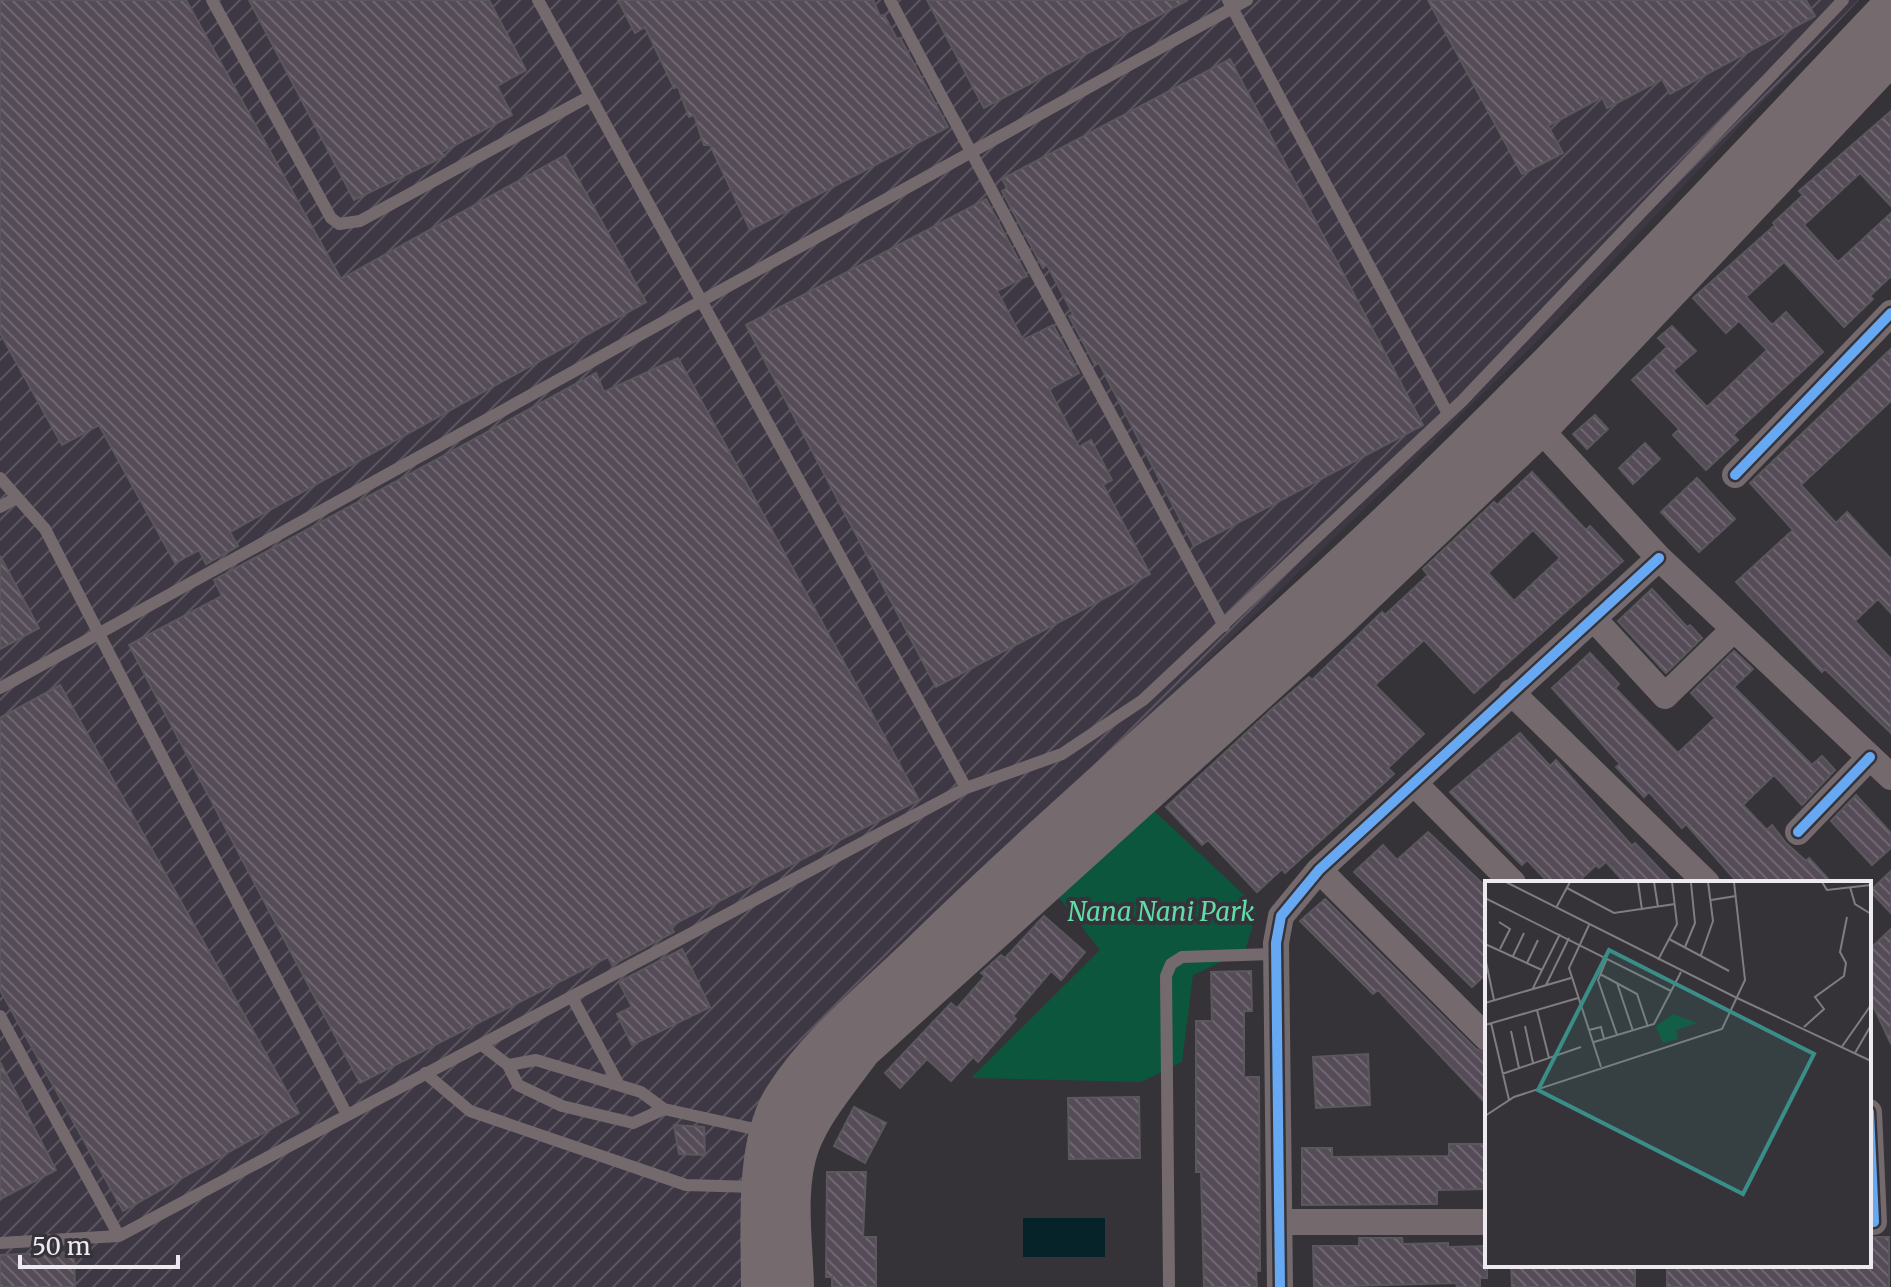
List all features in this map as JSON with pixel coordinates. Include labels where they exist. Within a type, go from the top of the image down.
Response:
[{"type":"main road","points":[[1527,414],[1891,7]]},
{"type":"main road","points":[[761,1287],[785,1138],[783,1098],[834,1038],[985,891],[1308,599],[1527,414],[1891,54]]},
{"type":"main road","points":[[777,1190],[794,1287]]},
{"type":"street","points":[[1735,475],[1891,313]]},
{"type":"street","points":[[1527,414],[1659,558],[1891,777]]},
{"type":"street","points":[[1280,1287],[1275,954],[1281,916],[1319,870],[1659,558]]},
{"type":"street","points":[[1593,618],[1665,696],[1734,629]]},
{"type":"street","points":[[1511,692],[1705,881]]},
{"type":"street","points":[[1798,832],[1870,757]]},
{"type":"street","points":[[1414,783],[1511,881]]},
{"type":"street","points":[[1319,870],[1485,1036]]},
{"type":"street","points":[[1871,1136],[1878,1222]]},
{"type":"street","points":[[1280,1222],[1485,1222]]},
{"type":"lane","points":[[212,0],[331,218],[339,224],[360,221],[590,96]]},
{"type":"lane","points":[[538,0],[966,788]]},
{"type":"lane","points":[[890,0],[1224,626]]},
{"type":"lane","points":[[0,688],[702,302],[1230,4],[1247,0]]},
{"type":"lane","points":[[0,1243],[119,1236],[966,788],[1062,754],[1110,725],[1224,626],[1448,414],[1843,0]]},
{"type":"lane","points":[[1230,4],[1448,414]]},
{"type":"lane","points":[[0,478],[45,529],[347,1115]]},
{"type":"lane","points":[[0,507],[16,498]]},
{"type":"lane","points":[[1169,1285],[1166,976],[1171,964],[1182,957],[1275,954]]},
{"type":"lane","points":[[572,997],[619,1085]]},
{"type":"lane","points":[[0,1016],[119,1236]]},
{"type":"lane","points":[[482,1045],[508,1065],[518,1085],[562,1106],[633,1123],[664,1109]]},
{"type":"lane","points":[[508,1065],[536,1060],[641,1092],[664,1109],[785,1138]]},
{"type":"lane","points":[[425,1073],[470,1111],[686,1185],[777,1190]]},
{"type":"shaded area","points":[[0,0],[1859,0],[1536,342],[807,1049],[758,1287],[0,1287]]},
{"type":"green space","name":"Nana Nani Park","points":[[1151,808],[1258,908],[1245,951],[1193,975],[1182,1062],[1141,1082],[971,1078],[1100,950],[1056,894]]},
{"type":"water","points":[[1023,1218],[1105,1218],[1105,1257],[1023,1257]]},
{"type":"building","points":[[0,0],[186,0],[341,279],[565,155],[646,302],[230,532],[238,546],[206,564],[199,550],[175,563],[99,425],[62,445],[0,333]]},
{"type":"building","points":[[249,0],[489,0],[526,70],[497,86],[512,115],[442,152],[445,156],[354,200]]},
{"type":"building","points":[[618,0],[873,0],[880,16],[884,15],[897,39],[900,38],[948,127],[750,230],[710,145],[704,145],[694,115],[689,117],[678,87],[674,88],[645,27],[635,33]]},
{"type":"building","points":[[927,0],[1188,0],[984,108]]},
{"type":"building","points":[[1428,0],[1806,0],[1815,16],[1670,94],[1662,79],[1607,108],[1602,97],[1548,126],[1563,153],[1522,174]]},
{"type":"building","points":[[1230,59],[1423,425],[1194,546],[1099,363],[1095,365],[1069,316],[1073,314],[1047,265],[1043,268],[1002,191],[1007,188],[1002,179]]},
{"type":"building","points":[[1891,111],[1891,206],[1860,173],[1804,225],[1838,262],[1891,213],[1891,276],[1844,327],[1784,262],[1746,297],[1772,325],[1786,312],[1823,352],[1733,435],[1738,440],[1706,470],[1673,435],[1679,429],[1632,380],[1667,347],[1658,338],[1672,326],[1696,351],[1673,371],[1707,407],[1767,350],[1739,321],[1726,333],[1693,298],[1775,225],[1773,223],[1803,195],[1799,191]]},
{"type":"building","points":[[986,199],[1027,276],[997,291],[1023,340],[1053,325],[1079,373],[1049,389],[1079,447],[1091,440],[1112,480],[1103,485],[1150,574],[936,687],[746,325]]},
{"type":"building","points":[[1891,349],[1891,401],[1801,485],[1836,523],[1847,512],[1891,559],[1891,613],[1878,599],[1855,621],[1891,659],[1891,733],[1825,669],[1822,672],[1736,582],[1793,530],[1750,483]]},
{"type":"building","points":[[678,358],[919,800],[670,926],[674,932],[612,965],[608,957],[360,1083],[129,645],[222,596],[214,580],[596,373],[604,392]]},
{"type":"building","points":[[1595,415],[1608,429],[1587,449],[1573,434]]},
{"type":"building","points":[[1645,443],[1660,459],[1633,484],[1619,468]]},
{"type":"building","points":[[1532,472],[1586,530],[1590,526],[1623,561],[1474,693],[1424,640],[1375,685],[1424,734],[1388,768],[1394,774],[1285,873],[1282,869],[1257,892],[1208,840],[1202,845],[1166,807],[1272,709],[1309,677],[1312,680],[1382,612],[1385,615],[1428,575],[1423,569],[1494,502],[1497,505]],"holes":[[[1533,530],[1560,558],[1514,601],[1488,573]]]},
{"type":"building","points":[[1697,478],[1735,519],[1699,552],[1661,512]]},
{"type":"building","points":[[0,556],[39,628],[0,649]]},
{"type":"building","points":[[1652,589],[1687,627],[1690,625],[1702,638],[1666,673],[1618,621]]},
{"type":"building","points":[[1734,651],[1753,669],[1734,687],[1812,765],[1822,756],[1835,770],[1802,805],[1774,775],[1743,805],[1767,830],[1772,825],[1786,843],[1806,861],[1809,858],[1830,881],[1736,881],[1686,824],[1682,828],[1649,792],[1644,797],[1616,767],[1620,764],[1552,688],[1590,653],[1619,684],[1615,688],[1678,753],[1715,718],[1691,693]]},
{"type":"building","points":[[60,685],[299,1113],[123,1211],[0,990],[0,718]]},
{"type":"building","points":[[1520,733],[1550,766],[1556,760],[1632,846],[1635,843],[1671,881],[1623,881],[1606,862],[1599,868],[1596,865],[1579,881],[1547,881],[1527,860],[1522,865],[1450,792]]},
{"type":"building","points":[[1856,795],[1891,833],[1891,848],[1872,865],[1831,821]]},
{"type":"building","points":[[1428,832],[1485,886],[1485,975],[1472,987],[1354,872],[1383,845],[1397,860]]},
{"type":"building","points":[[1891,871],[1891,913],[1871,892]]},
{"type":"building","points":[[1325,899],[1476,1049],[1485,1053],[1485,1103],[1378,990],[1373,994],[1300,921]]},
{"type":"building","points":[[1044,916],[1085,952],[1061,980],[1051,971],[1013,1016],[1016,1019],[978,1062],[973,1057],[951,1081],[927,1059],[900,1088],[885,1073],[951,1003],[957,1008],[985,976],[981,973],[1001,955],[1005,958]]},
{"type":"building","points":[[1891,929],[1891,1044],[1871,1001],[1871,948]]},
{"type":"building","points":[[682,949],[710,1007],[632,1045],[617,1014],[632,1007],[619,982]]},
{"type":"building","points":[[1251,971],[1252,1011],[1244,1011],[1244,1077],[1259,1077],[1260,1271],[1256,1271],[1257,1287],[1204,1287],[1201,1172],[1196,1172],[1196,1021],[1212,1021],[1211,972]]},
{"type":"building","points":[[1368,1054],[1370,1105],[1316,1108],[1313,1057]]},
{"type":"building","points":[[0,1062],[56,1170],[0,1199]]},
{"type":"building","points":[[1139,1097],[1140,1158],[1069,1159],[1068,1098]]},
{"type":"building","points":[[854,1107],[886,1123],[865,1163],[834,1146]]},
{"type":"building","points":[[674,1125],[704,1127],[705,1155],[679,1154]]},
{"type":"building","points":[[1449,1144],[1485,1144],[1485,1189],[1437,1190],[1437,1204],[1302,1205],[1302,1148],[1332,1148],[1332,1157],[1449,1156]]},
{"type":"building","points":[[827,1172],[866,1172],[863,1237],[876,1237],[876,1287],[832,1287],[832,1277],[826,1277]]},
{"type":"building","points":[[1871,1237],[1889,1237],[1889,1287],[1667,1287],[1667,1267],[1871,1267]]},
{"type":"building","points":[[1359,1238],[1402,1238],[1403,1244],[1485,1246],[1487,1278],[1480,1278],[1480,1287],[1457,1287],[1456,1283],[1314,1287],[1313,1246],[1359,1246]]},
{"type":"building","points":[[74,1252],[75,1287],[0,1287],[0,1255]]},
{"type":"building","points":[[1511,1267],[1635,1267],[1635,1287],[1512,1287]]},
{"type":"cycle path","points":[[1735,475],[1891,313]]},
{"type":"cycle path","points":[[1280,1287],[1276,943],[1281,916],[1319,870],[1659,558]]},
{"type":"cycle path","points":[[1798,832],[1870,757]]},
{"type":"cycle path","points":[[1871,1156],[1874,1222]]}]
